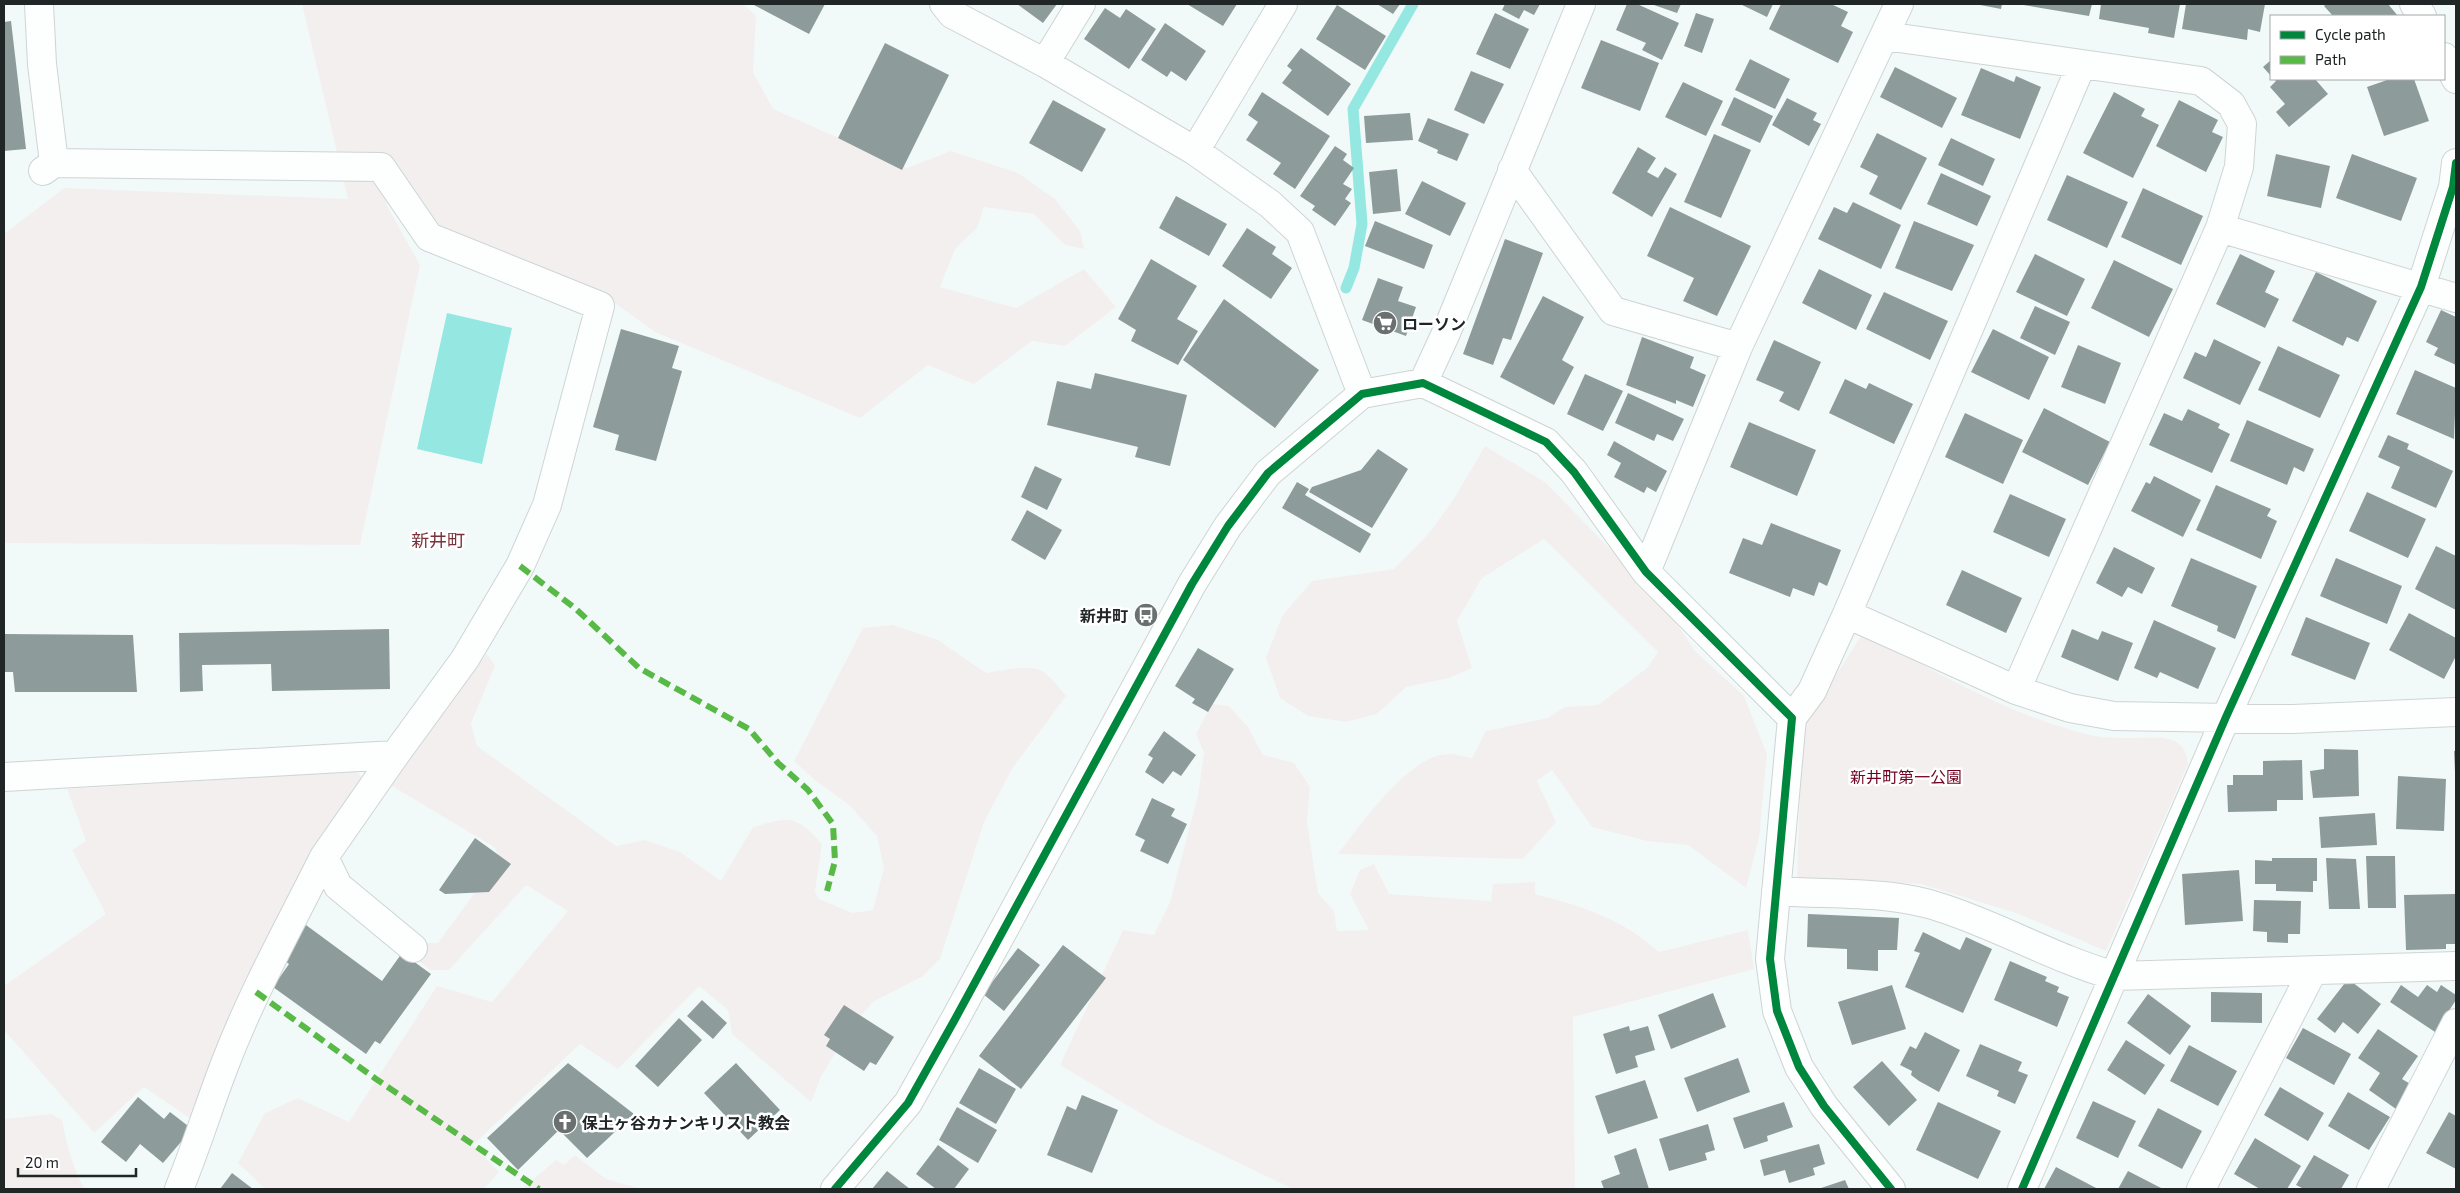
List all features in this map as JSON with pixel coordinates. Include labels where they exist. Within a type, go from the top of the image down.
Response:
[{"type":"street","points":[[39,4],[49,167],[382,167],[429,236],[600,306],[547,505],[520,566],[465,659],[324,857],[256,992],[225,1063],[196,1148],[179,1189]]},
{"type":"street","points":[[944,4],[952,14],[1045,63],[1195,151],[1270,204],[1300,232],[1362,394]]},
{"type":"street","points":[[1045,63],[1081,4]]},
{"type":"street","points":[[1195,151],[1284,4]]},
{"type":"street","points":[[1423,383],[1446,333],[1581,4]]},
{"type":"street","points":[[1646,572],[1738,348],[1899,4]]},
{"type":"street","points":[[2414,4],[2421,15]]},
{"type":"street","points":[[1885,36],[2081,66],[2201,81],[2231,104],[2242,124],[2239,167],[2220,228],[2016,690]]},
{"type":"street","points":[[2445,59],[2456,80]]},
{"type":"street","points":[[1892,1189],[1824,1106],[1804,1075],[1777,1011],[1770,959],[1792,718],[1812,691],[1847,614],[2081,66]]},
{"type":"street","points":[[2022,1189],[2226,718],[2421,287],[2453,188],[2456,163]]},
{"type":"street","points":[[1512,170],[1613,311],[1738,348]]},
{"type":"street","points":[[2220,228],[2456,298]]},
{"type":"street","points":[[836,1189],[908,1102],[1192,584],[1228,526],[1268,473],[1362,394],[1423,383],[1546,442],[1574,472],[1646,572],[1792,718]]},
{"type":"street","points":[[1847,614],[2016,690],[2070,708],[2114,716],[2293,719],[2456,711]]},
{"type":"street","points":[[4,778],[395,755]]},
{"type":"street","points":[[324,857],[338,886],[413,948]]},
{"type":"street","points":[[1776,891],[1893,897],[1941,907],[2089,969],[2115,976],[2312,972],[2456,966]]},
{"type":"street","points":[[2201,1189],[2312,972]]},
{"type":"street","points":[[2371,1189],[2456,1023]]},
{"type":"green space","points":[[302,4],[743,4],[756,16],[753,72],[773,109],[907,168],[951,151],[1018,173],[1055,199],[1080,231],[1084,249],[1065,245],[1034,214],[984,207],[977,228],[955,249],[940,287],[1016,308],[1084,269],[1116,307],[1065,346],[1032,341],[974,384],[928,365],[860,418],[655,332],[609,299],[569,308],[426,238],[385,202],[420,265],[360,545],[4,543],[4,234],[64,188],[348,199]]},
{"type":"green space","points":[[1485,446],[1545,482],[1664,604],[1695,651],[1744,696],[1767,754],[1759,838],[1746,888],[1688,845],[1647,841],[1592,827],[1552,770],[1537,781],[1556,822],[1523,859],[1338,854],[1387,793],[1418,765],[1434,757],[1449,754],[1472,758],[1486,731],[1548,718],[1565,707],[1598,705],[1647,668],[1658,652],[1544,539],[1482,578],[1457,621],[1472,668],[1449,678],[1406,687],[1377,714],[1346,722],[1308,716],[1280,698],[1266,658],[1282,616],[1312,581],[1394,569],[1430,532],[1455,497]]},
{"type":"green space","points":[[893,625],[938,640],[986,673],[1012,669],[1037,669],[1053,680],[1066,696],[1012,769],[984,822],[940,959],[923,976],[873,1002],[850,1028],[821,1077],[811,1102],[732,1034],[728,1010],[699,986],[618,1069],[580,1044],[473,1145],[499,1172],[484,1189],[265,1189],[238,1163],[265,1113],[298,1098],[349,1122],[437,986],[492,1002],[568,911],[526,885],[449,970],[430,970],[419,961],[422,943],[438,943],[500,858],[494,847],[387,783],[487,654],[495,666],[471,723],[477,746],[616,846],[645,840],[680,852],[721,881],[753,827],[776,821],[791,820],[805,827],[822,844],[815,892],[819,899],[852,913],[873,910],[884,868],[877,836],[849,805],[816,781],[794,761],[863,628]]},
{"type":"green space","name":"新井町第一公園","points":[[1863,633],[1971,690],[2056,725],[2103,737],[2168,739],[2182,746],[2186,753],[2188,764],[2106,951],[2019,914],[1921,884],[1797,877],[1802,728]]},
{"type":"green space","points":[[1212,704],[1229,706],[1248,727],[1263,755],[1294,763],[1310,787],[1307,822],[1318,893],[1334,911],[1337,931],[1369,930],[1350,894],[1360,870],[1374,864],[1389,894],[1491,901],[1493,884],[1535,882],[1535,894],[1586,909],[1616,922],[1645,940],[1659,952],[1748,930],[1754,969],[1573,1017],[1575,1189],[1293,1189],[1160,1125],[1060,1065],[1123,930],[1154,935],[1170,902],[1198,795],[1204,753],[1196,734]]},
{"type":"green space","points":[[356,771],[365,780],[197,1123],[144,1087],[94,1133],[4,1030],[4,986],[106,914],[72,850],[86,841],[67,789]]},
{"type":"green space","points":[[51,1114],[62,1120],[73,1164],[85,1189],[4,1189],[4,1119]]},
{"type":"green space","points":[[575,1155],[606,1179],[642,1189],[522,1189],[556,1160],[564,1165]]},
{"type":"water","points":[[447,313],[512,328],[482,464],[417,449]]},
{"type":"building","points":[[752,4],[825,4],[809,34]]},
{"type":"building","points":[[1017,4],[1057,4],[1043,23]]},
{"type":"building","points":[[1187,4],[1237,4],[1223,26]]},
{"type":"building","points":[[1377,4],[1400,4],[1393,14]]},
{"type":"building","points":[[1505,4],[1540,4],[1534,15],[1524,10],[1519,19],[1502,10]]},
{"type":"building","points":[[1627,4],[1637,4],[1679,23],[1662,60],[1642,50],[1646,43],[1616,30]]},
{"type":"building","points":[[1651,4],[1681,4],[1677,13]]},
{"type":"building","points":[[1740,4],[1773,4],[1767,17]]},
{"type":"building","points":[[1781,4],[1831,4],[1848,12],[1841,26],[1853,32],[1838,63],[1769,29]]},
{"type":"building","points":[[1975,4],[2002,4],[2001,9]]},
{"type":"building","points":[[2017,4],[2092,4],[2089,16]]},
{"type":"building","points":[[2101,4],[2180,4],[2174,38],[2148,33],[2149,28],[2099,19]]},
{"type":"building","points":[[2186,4],[2265,4],[2260,32],[2248,29],[2247,40],[2182,29]]},
{"type":"building","points":[[2326,4],[2388,4],[2397,15],[2332,15],[2324,6]]},
{"type":"building","points":[[1337,5],[1386,36],[1365,70],[1316,39]]},
{"type":"building","points":[[1105,8],[1120,18],[1126,9],[1156,29],[1129,69],[1084,39]]},
{"type":"building","points":[[1495,13],[1529,29],[1510,69],[1476,54]]},
{"type":"building","points":[[1696,13],[1714,19],[1702,53],[1684,46]]},
{"type":"building","points":[[11,21],[26,149],[4,151],[4,22]]},
{"type":"building","points":[[1165,23],[1206,51],[1186,81],[1171,71],[1167,77],[1141,60]]},
{"type":"building","points":[[1601,40],[1659,63],[1640,111],[1581,88]]},
{"type":"building","points":[[885,43],[949,75],[902,170],[838,138]]},
{"type":"building","points":[[1301,48],[1351,84],[1328,116],[1282,83],[1292,70],[1287,66]]},
{"type":"building","points":[[1750,59],[1790,79],[1775,109],[1735,90]]},
{"type":"building","points":[[2270,61],[2270,75],[2263,67]]},
{"type":"building","points":[[1895,67],[1957,98],[1942,128],[1880,97]]},
{"type":"building","points":[[1981,68],[2014,82],[2016,76],[2041,87],[2020,139],[1961,115]]},
{"type":"building","points":[[1471,71],[1504,84],[1484,124],[1454,110]]},
{"type":"building","points":[[2316,80],[2328,94],[2289,127],[2276,112],[2285,104],[2270,87],[2276,81]]},
{"type":"building","points":[[2387,80],[2414,80],[2429,121],[2384,136],[2367,87]]},
{"type":"building","points":[[1683,82],[1723,101],[1706,136],[1665,117]]},
{"type":"building","points":[[1262,92],[1330,136],[1295,189],[1273,174],[1281,163],[1246,140],[1258,122],[1248,115]]},
{"type":"building","points":[[2114,92],[2145,109],[2141,116],[2159,125],[2133,178],[2083,153]]},
{"type":"building","points":[[1734,97],[1773,116],[1760,143],[1721,125]]},
{"type":"building","points":[[1787,98],[1817,113],[1813,120],[1821,124],[1809,146],[1772,125]]},
{"type":"building","points":[[1053,100],[1106,129],[1082,172],[1029,143]]},
{"type":"building","points":[[2179,100],[2218,120],[2212,132],[2223,137],[2206,172],[2156,146]]},
{"type":"building","points":[[1410,113],[1413,140],[1366,143],[1364,116]]},
{"type":"building","points":[[1428,118],[1469,134],[1457,161],[1437,153],[1438,150],[1418,141]]},
{"type":"building","points":[[1877,133],[1927,158],[1901,210],[1869,194],[1878,176],[1860,167]]},
{"type":"building","points":[[1714,134],[1751,150],[1721,218],[1684,202]]},
{"type":"building","points":[[1951,138],[1995,159],[1983,186],[1938,165]]},
{"type":"building","points":[[1335,146],[1347,154],[1343,160],[1354,168],[1343,184],[1352,189],[1345,199],[1351,203],[1335,226],[1312,210],[1315,206],[1300,196]]},
{"type":"building","points":[[1638,147],[1656,158],[1647,172],[1658,178],[1665,167],[1677,174],[1652,217],[1612,193]]},
{"type":"building","points":[[2276,154],[2330,166],[2321,208],[2267,196]]},
{"type":"building","points":[[2352,154],[2417,178],[2401,221],[2336,198]]},
{"type":"building","points":[[1397,169],[1401,211],[1373,214],[1369,172]]},
{"type":"building","points":[[1941,173],[1991,196],[1977,226],[1927,204]]},
{"type":"building","points":[[2067,175],[2128,202],[2107,248],[2047,220]]},
{"type":"building","points":[[1422,181],[1466,203],[1450,236],[1405,214]]},
{"type":"building","points":[[2143,188],[2203,216],[2181,265],[2121,237]]},
{"type":"building","points":[[1176,196],[1227,224],[1209,256],[1159,228]]},
{"type":"building","points":[[1853,202],[1901,225],[1881,269],[1818,239],[1834,207],[1847,213]]},
{"type":"building","points":[[1670,207],[1751,246],[1717,316],[1683,301],[1694,278],[1647,256]]},
{"type":"building","points":[[1375,221],[1433,245],[1424,269],[1365,246]]},
{"type":"building","points":[[1914,221],[1974,245],[1952,291],[1895,268]]},
{"type":"building","points":[[1247,228],[1276,247],[1272,254],[1292,268],[1271,299],[1222,266]]},
{"type":"building","points":[[1505,239],[1543,253],[1511,340],[1503,338],[1493,365],[1463,354]]},
{"type":"building","points":[[2035,254],[2085,279],[2067,316],[2016,292]]},
{"type":"building","points":[[2240,254],[2275,271],[2265,292],[2279,299],[2265,328],[2216,304]]},
{"type":"building","points":[[1151,259],[1197,286],[1177,319],[1198,331],[1178,365],[1131,341],[1136,330],[1118,319]]},
{"type":"building","points":[[2114,260],[2173,289],[2149,337],[2091,308]]},
{"type":"building","points":[[1819,269],[1872,295],[1856,330],[1802,303]]},
{"type":"building","points":[[2316,272],[2377,301],[2358,342],[2347,337],[2343,346],[2292,321]]},
{"type":"building","points":[[1378,278],[1403,287],[1398,301],[1416,307],[1406,336],[1362,320]]},
{"type":"building","points":[[1884,292],[1948,321],[1930,360],[1866,329]]},
{"type":"building","points":[[1543,296],[1584,317],[1562,360],[1574,367],[1554,405],[1500,377]]},
{"type":"building","points":[[1224,299],[1319,370],[1275,428],[1183,360]]},
{"type":"building","points":[[2035,306],[2070,322],[2055,355],[2020,338]]},
{"type":"building","points":[[2441,310],[2456,317],[2456,365],[2434,355],[2438,348],[2426,342]]},
{"type":"building","points":[[621,329],[679,346],[672,368],[682,371],[656,461],[615,450],[619,435],[593,427]]},
{"type":"building","points":[[1993,329],[2049,357],[2029,400],[1971,372]]},
{"type":"building","points":[[1642,337],[1694,357],[1690,368],[1706,375],[1693,407],[1676,400],[1676,404],[1626,385]]},
{"type":"building","points":[[2214,339],[2261,362],[2240,405],[2183,378],[2195,352],[2206,357]]},
{"type":"building","points":[[1774,340],[1821,362],[1799,411],[1779,401],[1784,392],[1756,380]]},
{"type":"building","points":[[2078,345],[2121,363],[2105,404],[2061,387]]},
{"type":"building","points":[[2278,346],[2340,375],[2320,418],[2258,390]]},
{"type":"building","points":[[2415,370],[2456,388],[2454,439],[2396,414]]},
{"type":"building","points":[[1095,373],[1187,395],[1170,466],[1135,457],[1138,447],[1047,425],[1057,381],[1091,389]]},
{"type":"building","points":[[1585,374],[1623,391],[1603,431],[1567,414]]},
{"type":"building","points":[[1845,379],[1866,389],[1869,383],[1913,404],[1894,444],[1829,413]]},
{"type":"building","points":[[1628,393],[1684,419],[1673,441],[1657,434],[1654,441],[1615,423]]},
{"type":"building","points":[[2044,408],[2110,442],[2088,485],[2022,452]]},
{"type":"building","points":[[2188,409],[2220,424],[2218,428],[2230,434],[2212,473],[2149,445],[2164,413],[2182,421]]},
{"type":"building","points":[[1965,413],[2023,440],[2003,484],[1945,457]]},
{"type":"building","points":[[2247,420],[2314,449],[2304,472],[2294,467],[2287,485],[2230,461]]},
{"type":"building","points":[[1749,422],[1816,450],[1797,496],[1730,467]]},
{"type":"building","points":[[2388,435],[2409,444],[2407,449],[2453,471],[2436,508],[2391,488],[2400,467],[2378,457]]},
{"type":"building","points":[[1614,441],[1667,471],[1656,492],[1647,487],[1644,493],[1614,477],[1621,463],[1607,455]]},
{"type":"building","points":[[1378,449],[1408,469],[1372,528],[1309,492],[1312,487],[1361,470]]},
{"type":"building","points":[[1035,466],[1062,479],[1047,510],[1021,497]]},
{"type":"building","points":[[2154,476],[2201,500],[2183,537],[2131,511],[2146,482],[2150,484]]},
{"type":"building","points":[[1297,482],[1309,489],[1305,495],[1371,534],[1360,553],[1282,508]]},
{"type":"building","points":[[2216,485],[2271,509],[2267,516],[2277,521],[2261,559],[2196,530]]},
{"type":"building","points":[[2367,492],[2426,519],[2408,558],[2349,531]]},
{"type":"building","points":[[2010,494],[2066,519],[2049,557],[1993,532]]},
{"type":"building","points":[[1027,510],[1062,530],[1045,560],[1011,540]]},
{"type":"building","points":[[1771,523],[1841,550],[1827,586],[1819,582],[1814,596],[1793,588],[1790,597],[1729,573],[1743,538],[1762,545]]},
{"type":"building","points":[[2436,546],[2456,556],[2456,610],[2415,589]]},
{"type":"building","points":[[2114,547],[2155,568],[2142,594],[2128,587],[2122,597],[2096,583]]},
{"type":"building","points":[[2191,558],[2257,586],[2235,639],[2217,631],[2218,626],[2171,606]]},
{"type":"building","points":[[2336,558],[2402,586],[2387,624],[2320,596]]},
{"type":"building","points":[[1962,570],[2022,598],[2006,633],[1946,605]]},
{"type":"building","points":[[2409,613],[2456,638],[2456,656],[2444,679],[2389,650]]},
{"type":"building","points":[[2306,617],[2370,643],[2355,680],[2291,655]]},
{"type":"building","points":[[2154,620],[2216,648],[2198,689],[2160,672],[2157,678],[2134,668]]},
{"type":"building","points":[[389,629],[390,689],[272,691],[271,664],[202,665],[203,691],[180,692],[179,633]]},
{"type":"building","points":[[2072,629],[2098,640],[2102,631],[2133,643],[2118,681],[2061,657]]},
{"type":"building","points":[[4,634],[133,635],[137,692],[15,692],[13,672],[4,672]]},
{"type":"building","points":[[1198,648],[1234,669],[1208,712],[1192,703],[1195,699],[1175,686]]},
{"type":"building","points":[[1164,731],[1196,755],[1181,776],[1173,771],[1163,784],[1145,772],[1153,758],[1148,755]]},
{"type":"building","points":[[2324,749],[2358,750],[2359,796],[2313,798],[2310,771],[2324,769]]},
{"type":"building","points":[[2454,751],[2456,751],[2456,772],[2455,772]]},
{"type":"building","points":[[2302,760],[2303,800],[2277,800],[2277,811],[2228,812],[2227,785],[2233,785],[2233,775],[2263,775],[2263,761]]},
{"type":"building","points":[[2398,776],[2446,779],[2444,831],[2396,829]]},
{"type":"building","points":[[1152,798],[1175,809],[1171,816],[1187,824],[1168,864],[1140,851],[1145,840],[1135,835]]},
{"type":"building","points":[[2375,813],[2377,845],[2321,848],[2319,817]]},
{"type":"building","points":[[475,838],[511,864],[489,892],[445,894],[439,890]]},
{"type":"building","points":[[2366,856],[2395,856],[2396,908],[2368,908]]},
{"type":"building","points":[[2272,858],[2317,858],[2317,881],[2313,881],[2313,892],[2276,891],[2276,884],[2255,884],[2255,860],[2272,861]]},
{"type":"building","points":[[2326,858],[2356,859],[2360,909],[2329,909]]},
{"type":"building","points":[[2239,870],[2243,921],[2185,925],[2182,874]]},
{"type":"building","points":[[2456,894],[2456,944],[2446,944],[2446,949],[2406,950],[2404,895]]},
{"type":"building","points":[[2254,900],[2301,901],[2300,934],[2288,934],[2288,943],[2267,942],[2267,932],[2253,931]]},
{"type":"building","points":[[1808,914],[1899,918],[1897,950],[1878,950],[1878,971],[1847,969],[1847,949],[1807,947]]},
{"type":"building","points":[[306,925],[382,981],[402,953],[431,974],[380,1044],[375,1041],[366,1054],[273,987],[289,964],[282,959]]},
{"type":"building","points":[[1923,932],[1960,950],[1966,937],[1992,949],[1963,1013],[1905,987],[1920,953],[1914,951]]},
{"type":"building","points":[[1063,945],[1106,978],[1021,1089],[979,1056]]},
{"type":"building","points":[[1018,948],[1040,965],[1004,1011],[983,994]]},
{"type":"building","points":[[2010,961],[2047,977],[2045,981],[2059,987],[2057,992],[2069,997],[2057,1027],[1994,1000]]},
{"type":"building","points":[[2348,979],[2381,1004],[2358,1034],[2343,1022],[2335,1033],[2317,1019]]},
{"type":"building","points":[[1892,985],[1906,1029],[1852,1045],[1838,1002]]},
{"type":"building","points":[[2401,985],[2418,997],[2427,985],[2437,992],[2441,985],[2456,995],[2456,1000],[2435,1032],[2390,1002]]},
{"type":"building","points":[[2211,992],[2262,993],[2262,1023],[2211,1022]]},
{"type":"building","points":[[1713,993],[1726,1027],[1671,1049],[1658,1015]]},
{"type":"building","points":[[2148,994],[2191,1026],[2170,1055],[2127,1023]]},
{"type":"building","points":[[702,1000],[727,1023],[713,1039],[687,1016]]},
{"type":"building","points":[[844,1005],[894,1037],[876,1065],[870,1062],[864,1071],[826,1046],[830,1039],[824,1035]]},
{"type":"building","points":[[679,1018],[702,1040],[658,1087],[635,1066]]},
{"type":"building","points":[[1629,1026],[1630,1031],[1648,1026],[1655,1050],[1635,1056],[1638,1067],[1616,1074],[1603,1034]]},
{"type":"building","points":[[2303,1028],[2351,1054],[2334,1085],[2286,1058]]},
{"type":"building","points":[[2378,1029],[2418,1056],[2402,1079],[2412,1085],[2396,1109],[2369,1090],[2380,1073],[2358,1058]]},
{"type":"building","points":[[1925,1032],[1960,1050],[1939,1092],[1919,1081],[1911,1075],[1912,1071],[1900,1065],[1910,1046],[1916,1049]]},
{"type":"building","points":[[2126,1040],[2165,1065],[2145,1095],[2107,1070]]},
{"type":"building","points":[[1980,1044],[2022,1062],[2018,1071],[2028,1075],[2015,1104],[1997,1096],[1999,1091],[1966,1076]]},
{"type":"building","points":[[2189,1045],[2237,1071],[2218,1106],[2170,1081]]},
{"type":"building","points":[[1738,1058],[1750,1092],[1697,1112],[1684,1078]]},
{"type":"building","points":[[1882,1061],[1917,1100],[1889,1126],[1853,1087]]},
{"type":"building","name":"保土ヶ谷カナンキリスト教会","points":[[568,1063],[634,1114],[587,1158],[559,1130],[518,1170],[487,1138]]},
{"type":"building","points":[[736,1063],[780,1110],[748,1140],[704,1093]]},
{"type":"building","points":[[979,1068],[1016,1089],[996,1124],[959,1103]]},
{"type":"building","points":[[1645,1080],[1658,1118],[1608,1134],[1595,1096]]},
{"type":"building","points":[[2280,1087],[2324,1113],[2308,1141],[2264,1115]]},
{"type":"building","points":[[2348,1092],[2390,1117],[2369,1150],[2328,1126]]},
{"type":"building","points":[[1082,1095],[1118,1110],[1092,1173],[1047,1155],[1067,1106],[1076,1110]]},
{"type":"building","points":[[138,1097],[164,1119],[170,1112],[192,1129],[163,1163],[140,1144],[126,1162],[101,1142]]},
{"type":"building","points":[[2093,1101],[2136,1121],[2118,1158],[2076,1138]]},
{"type":"building","points":[[1784,1102],[1793,1127],[1767,1136],[1768,1141],[1744,1149],[1733,1118]]},
{"type":"building","points":[[1938,1102],[2001,1131],[1978,1179],[1916,1150]]},
{"type":"building","points":[[957,1107],[997,1130],[978,1163],[939,1140]]},
{"type":"building","points":[[2158,1108],[2202,1131],[2182,1169],[2138,1146]]},
{"type":"building","points":[[2449,1112],[2456,1116],[2456,1169],[2426,1153]]},
{"type":"building","points":[[1708,1124],[1715,1150],[1705,1153],[1707,1160],[1669,1171],[1659,1139]]},
{"type":"building","points":[[2255,1138],[2301,1166],[2287,1189],[2260,1189],[2234,1174]]},
{"type":"building","points":[[1819,1144],[1825,1164],[1813,1168],[1815,1175],[1789,1183],[1785,1170],[1764,1176],[1760,1160]]},
{"type":"building","points":[[938,1145],[969,1169],[954,1189],[936,1189],[916,1174]]},
{"type":"building","points":[[1636,1148],[1649,1189],[1604,1189],[1601,1181],[1620,1174],[1614,1156]]},
{"type":"building","points":[[2314,1155],[2349,1175],[2341,1189],[2304,1189],[2296,1185]]},
{"type":"building","points":[[2056,1167],[2098,1189],[2044,1189]]},
{"type":"building","points":[[887,1171],[910,1189],[872,1189]]},
{"type":"building","points":[[2128,1171],[2163,1189],[2118,1189]]},
{"type":"building","points":[[232,1173],[253,1189],[220,1189]]},
{"type":"building","points":[[1845,1180],[1849,1189],[1818,1189]]},
{"type":"waterway","points":[[1346,288],[1354,268],[1362,224],[1353,109],[1413,4]]},
{"type":"marked path","points":[[520,566],[576,609],[639,668],[749,729],[778,763],[808,790],[833,824],[835,861],[827,891]]},
{"type":"marked path","points":[[256,992],[376,1079],[539,1189]]},
{"type":"cycle path","points":[[2022,1189],[2226,717],[2421,287],[2453,187],[2456,163]]},
{"type":"cycle path","points":[[835,1189],[908,1103],[1192,584],[1228,526],[1268,473],[1362,394],[1423,383],[1546,442],[1574,472],[1646,572],[1792,718],[1770,959],[1777,1011],[1799,1067],[1824,1106],[1891,1189]]},
{"type":"place","name":"ローソン","points":[[1385,323]]},
{"type":"place","name":"新井町","points":[[1146,615]]},
{"type":"place","name":"保土ヶ谷カナンキリスト教会","points":[[565,1122]]},
{"type":"district","name":"新井町","points":[[438,540]]}]
